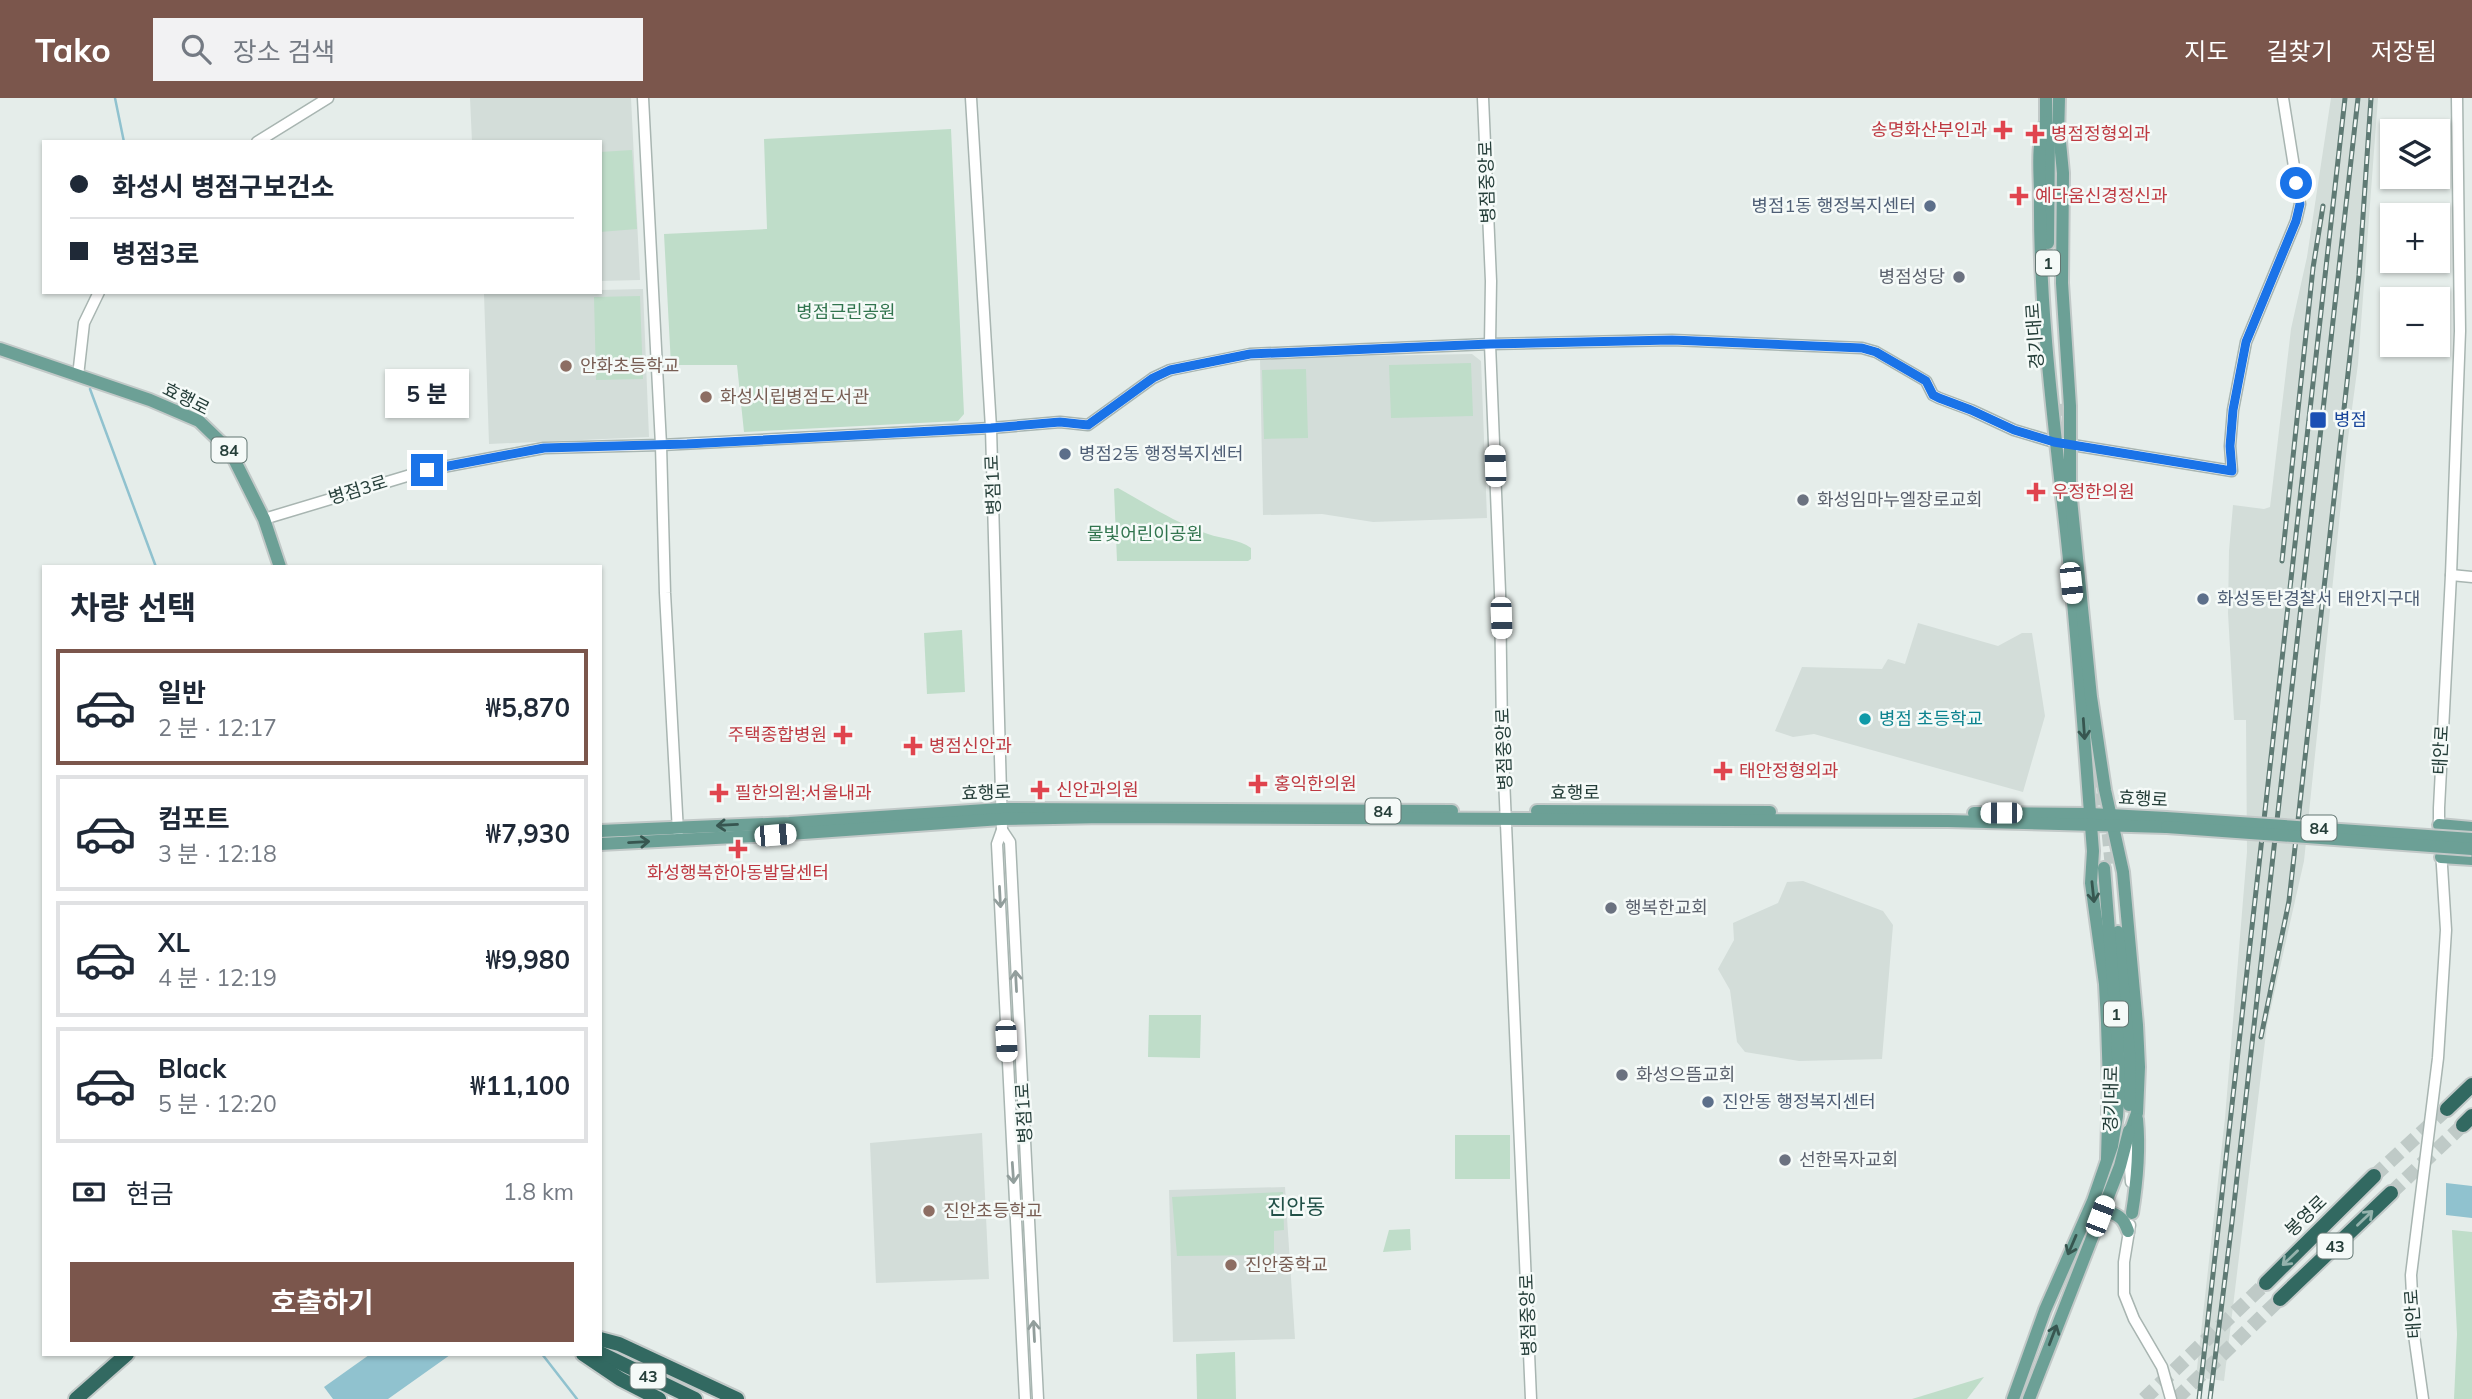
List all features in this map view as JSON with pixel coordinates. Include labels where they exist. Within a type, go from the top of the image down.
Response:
[{"type":"highway","points":[[2447,1109],[2472,1085]]},
{"type":"highway","name":"봉영로","points":[[2266,1283],[2374,1176]]},
{"type":"highway","name":"43","points":[[2280,1299],[2391,1193]]},
{"type":"highway","points":[[602,1340],[619,1344],[737,1399]]},
{"type":"highway","name":"43","points":[[602,1354],[695,1399]]},
{"type":"highway","points":[[76,1399],[125,1356]]},
{"type":"highway","points":[[586,1356],[620,1379],[659,1399]]},
{"type":"main road","points":[[2046,98],[2046,122],[2042,131],[2040,157],[2041,285],[2069,444],[2070,489],[2091,697],[2105,790],[2123,872],[2137,1025],[2138,1152],[2132,1213]]},
{"type":"main road","name":"경기대로","points":[[2059,98],[2063,173],[2062,406],[2054,442],[2077,645],[2093,851],[2091,883],[2105,984],[2109,1084],[2107,1159]]},
{"type":"main road","name":"경기대로","points":[[2059,132],[2058,278],[2062,406]]},
{"type":"main road","name":"84","points":[[0,349],[73,374]]},
{"type":"main road","name":"효행로","points":[[73,374],[199,421],[230,451],[264,519],[279,565]]},
{"type":"main road","name":"효행로","points":[[602,831],[775,835],[1002,820],[1104,817],[1506,815],[1948,821],[2090,819],[2472,839]]},
{"type":"main road","name":"84","points":[[2166,822],[2472,849]]},
{"type":"main road","points":[[2439,825],[2472,828]]},
{"type":"main road","name":"효행로","points":[[602,844],[678,834]]},
{"type":"main road","points":[[2441,857],[2472,859]]},
{"type":"main road","name":"경기대로","points":[[2013,1399],[2045,1310],[2093,1201],[2118,1116],[2119,1081],[2107,868],[2130,1062],[2129,1138],[2029,1399]]},
{"type":"main road","points":[[2129,1138],[2137,1113]]},
{"type":"main road","points":[[2100,1216],[2109,1212],[2116,1214],[2124,1220],[2128,1231]]},
{"type":"street","points":[[260,140],[328,98]]},
{"type":"street","points":[[643,98],[678,834]]},
{"type":"street","name":"병점1로","points":[[971,98],[991,428],[1002,820],[997,844],[1026,1399]]},
{"type":"street","name":"병점중앙로","points":[[1483,98],[1491,281],[1490,344],[1506,815],[1531,1399]]},
{"type":"street","points":[[2054,442],[2232,471],[2230,442],[2233,410],[2246,342],[2296,221],[2300,204],[2283,98]]},
{"type":"street","name":"태안로","points":[[2424,1399],[2414,1335],[2411,1275],[2438,1058],[2446,930],[2439,825],[2460,331],[2457,98]]},
{"type":"street","points":[[73,374],[81,349],[84,323],[98,294]]},
{"type":"street","name":"병점3로","points":[[264,519],[427,470],[544,448],[661,445],[1060,422],[1088,425],[1153,378],[1170,370],[1250,354],[1672,340],[1862,348],[1876,352],[1926,381],[1933,395],[2014,430],[2054,442]]},
{"type":"street","points":[[2451,575],[2472,577]]},
{"type":"street","name":"병점1로","points":[[1002,820],[1010,842],[1038,1399]]},
{"type":"street","points":[[2129,1138],[2132,1213],[2124,1262],[2124,1294],[2134,1319],[2162,1367],[2171,1399]]},
{"type":"shaded area","points":[[470,98],[631,98],[640,280],[602,281],[602,140],[472,140]]},
{"type":"shaded area","points":[[2331,98],[2378,98],[2358,364],[2304,861],[2267,1025],[2224,1381],[2196,1377],[2225,1118],[2247,852],[2246,720],[2234,720],[2228,613],[2229,551],[2233,505],[2264,509],[2270,507],[2291,329],[2307,257]]},
{"type":"shaded area","name":"안화초등학교","points":[[643,289],[649,437],[489,444],[484,294],[602,294],[602,290]]},
{"type":"shaded area","points":[[1472,354],[1481,361],[1487,518],[1373,522],[1322,514],[1263,515],[1260,358]]},
{"type":"shaded area","points":[[1918,623],[1998,646],[2022,633],[2032,633],[2045,716],[2023,792],[1814,734],[1793,737],[1775,731],[1802,667],[1882,669],[1888,659],[1905,664]]},
{"type":"shaded area","points":[[1803,881],[1883,911],[1893,925],[1882,1059],[1799,1061],[1745,1052],[1737,1042],[1730,990],[1718,969],[1734,940],[1733,923],[1778,903],[1787,882]]},
{"type":"shaded area","name":"진안초등학교","points":[[982,1133],[989,1279],[876,1283],[870,1143]]},
{"type":"shaded area","name":"진안중학교","points":[[1285,1187],[1295,1339],[1173,1342],[1169,1190]]},
{"type":"green space","name":"병점근린공원","points":[[951,129],[964,414],[958,421],[744,432],[737,365],[671,365],[664,234],[767,229],[764,139]]},
{"type":"green space","points":[[632,150],[637,229],[602,232],[602,152]]},
{"type":"green space","points":[[640,296],[643,379],[596,380],[594,297]]},
{"type":"green space","points":[[1471,363],[1473,416],[1391,418],[1389,365]]},
{"type":"green space","points":[[1306,369],[1308,438],[1264,439],[1262,370]]},
{"type":"green space","name":"물빛어린이공원","points":[[1118,488],[1185,525],[1246,545],[1251,548],[1251,559],[1117,561],[1114,489]]},
{"type":"green space","points":[[962,630],[965,692],[927,694],[924,633]]},
{"type":"green space","points":[[1149,1015],[1201,1015],[1200,1058],[1148,1057]]},
{"type":"green space","points":[[1455,1135],[1510,1135],[1510,1179],[1455,1179]]},
{"type":"green space","points":[[1283,1192],[1284,1230],[1274,1231],[1274,1255],[1177,1256],[1172,1197]]},
{"type":"green space","points":[[1410,1229],[1411,1250],[1383,1252],[1389,1230]]},
{"type":"green space","points":[[2452,1230],[2472,1232],[2472,1399],[2454,1399],[2457,1334]]},
{"type":"green space","points":[[1235,1352],[1236,1399],[1197,1399],[1196,1354]]},
{"type":"green space","points":[[1984,1377],[1967,1399],[1912,1399]]},
{"type":"water","points":[[2446,1183],[2472,1186],[2472,1218],[2446,1215]]},
{"type":"water","points":[[368,1356],[449,1356],[388,1399],[333,1399],[324,1387]]},
{"type":"waterway","points":[[115,98],[124,140]]},
{"type":"waterway","points":[[90,389],[155,565]]},
{"type":"waterway","points":[[544,1356],[577,1399]]},
{"type":"tunnel","points":[[2059,404],[2063,453]]},
{"type":"tunnel","points":[[2089,722],[2099,822]]},
{"type":"tunnel","points":[[2106,816],[2111,868]]},
{"type":"tunnel","points":[[2374,1176],[2447,1109]]},
{"type":"tunnel","points":[[2391,1193],[2463,1125]]},
{"type":"tunnel","points":[[2144,1399],[2266,1283]]},
{"type":"tunnel","points":[[2176,1399],[2280,1299]]},
{"type":"railway","points":[[2199,1399],[2345,98]]},
{"type":"railway","points":[[2210,1399],[2358,98]]},
{"type":"railway","points":[[2261,1037],[2289,901],[2359,275],[2371,98]]},
{"type":"railway","points":[[2282,561],[2313,268],[2323,206]]},
{"type":"place","name":"송명화산부인과","points":[[2003,130]]},
{"type":"place","name":"병점정형외과","points":[[2035,134]]},
{"type":"place","name":"예다움신경정신과","points":[[2019,196]]},
{"type":"place","name":"병점1동 행정복지센터","points":[[1930,206]]},
{"type":"place","name":"병점성당","points":[[1959,277]]},
{"type":"place","name":"안화초등학교","points":[[566,366]]},
{"type":"place","name":"화성시립병점도서관","points":[[706,397]]},
{"type":"place","name":"병점","points":[[2318,420]]},
{"type":"place","name":"병점2동 행정복지센터","points":[[1065,454]]},
{"type":"place","name":"우정한의원","points":[[2036,492]]},
{"type":"place","name":"화성임마누엘장로교회","points":[[1803,500]]},
{"type":"place","name":"화성동탄경찰서 태안지구대","points":[[2203,599]]},
{"type":"place","name":"병점 초등학교","points":[[1865,719]]},
{"type":"place","name":"주택종합병원","points":[[843,735]]},
{"type":"place","name":"병점신안과","points":[[913,746]]},
{"type":"place","name":"태안정형외과","points":[[1723,771]]},
{"type":"place","name":"홍익한의원","points":[[1258,784]]},
{"type":"place","name":"신안과의원","points":[[1040,790]]},
{"type":"place","name":"필한의원;서울내과","points":[[719,793]]},
{"type":"place","name":"화성행복한아동발달센터","points":[[738,849]]},
{"type":"place","name":"행복한교회","points":[[1611,908]]},
{"type":"place","name":"화성으뜸교회","points":[[1622,1075]]},
{"type":"place","name":"진안동 행정복지센터","points":[[1708,1102]]},
{"type":"place","name":"선한목자교회","points":[[1785,1160]]},
{"type":"place","name":"진안초등학교","points":[[929,1211]]},
{"type":"place","name":"진안중학교","points":[[1231,1265]]},
{"type":"district","name":"진안동","points":[[1296,1207]]},
{"type":"route","points":[[427,470],[544,448],[687,444],[1060,422],[1088,425],[1153,378],[1170,370],[1250,354],[1672,340],[1862,348],[1876,352],[1926,381],[1933,395],[2014,430],[2054,442],[2232,471],[2230,446],[2233,410],[2246,342],[2296,221],[2300,204],[2296,183]]}]
